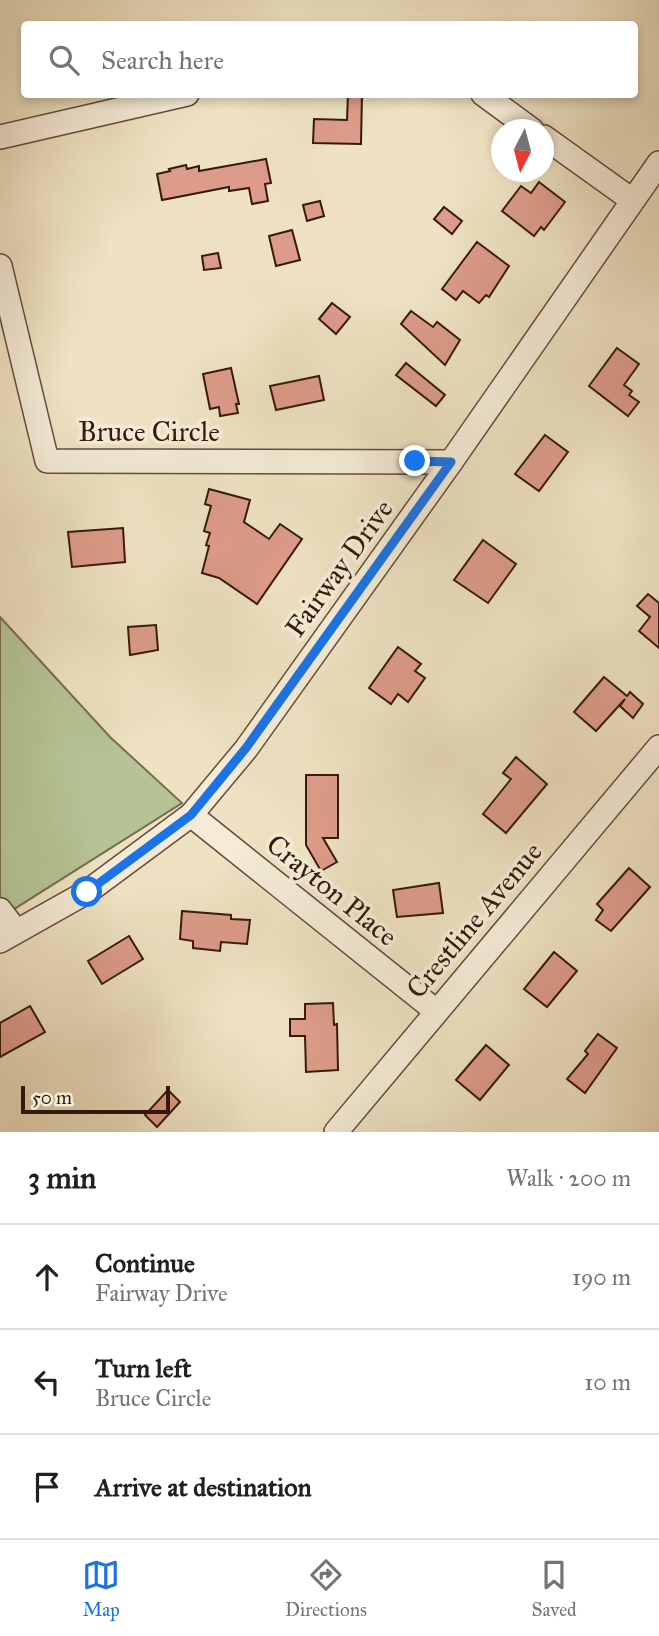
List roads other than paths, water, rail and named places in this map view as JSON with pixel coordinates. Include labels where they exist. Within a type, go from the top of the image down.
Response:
[{"type":"street","points":[[0,137],[170,98]]},
{"type":"street","points":[[488,98],[517,119]]},
{"type":"street","points":[[554,145],[632,200]]},
{"type":"street","name":"Fairway Drive","points":[[8,936],[87,892],[191,815],[246,748],[451,462],[659,163]]},
{"type":"street","name":"Bruce Circle","points":[[0,266],[47,461],[451,462]]},
{"type":"street","name":"Crestline Avenue","points":[[336,1132],[659,747]]},
{"type":"street","name":"Crayton Place","points":[[191,815],[436,1011]]},
{"type":"street","points":[[0,910],[8,936]]}]
